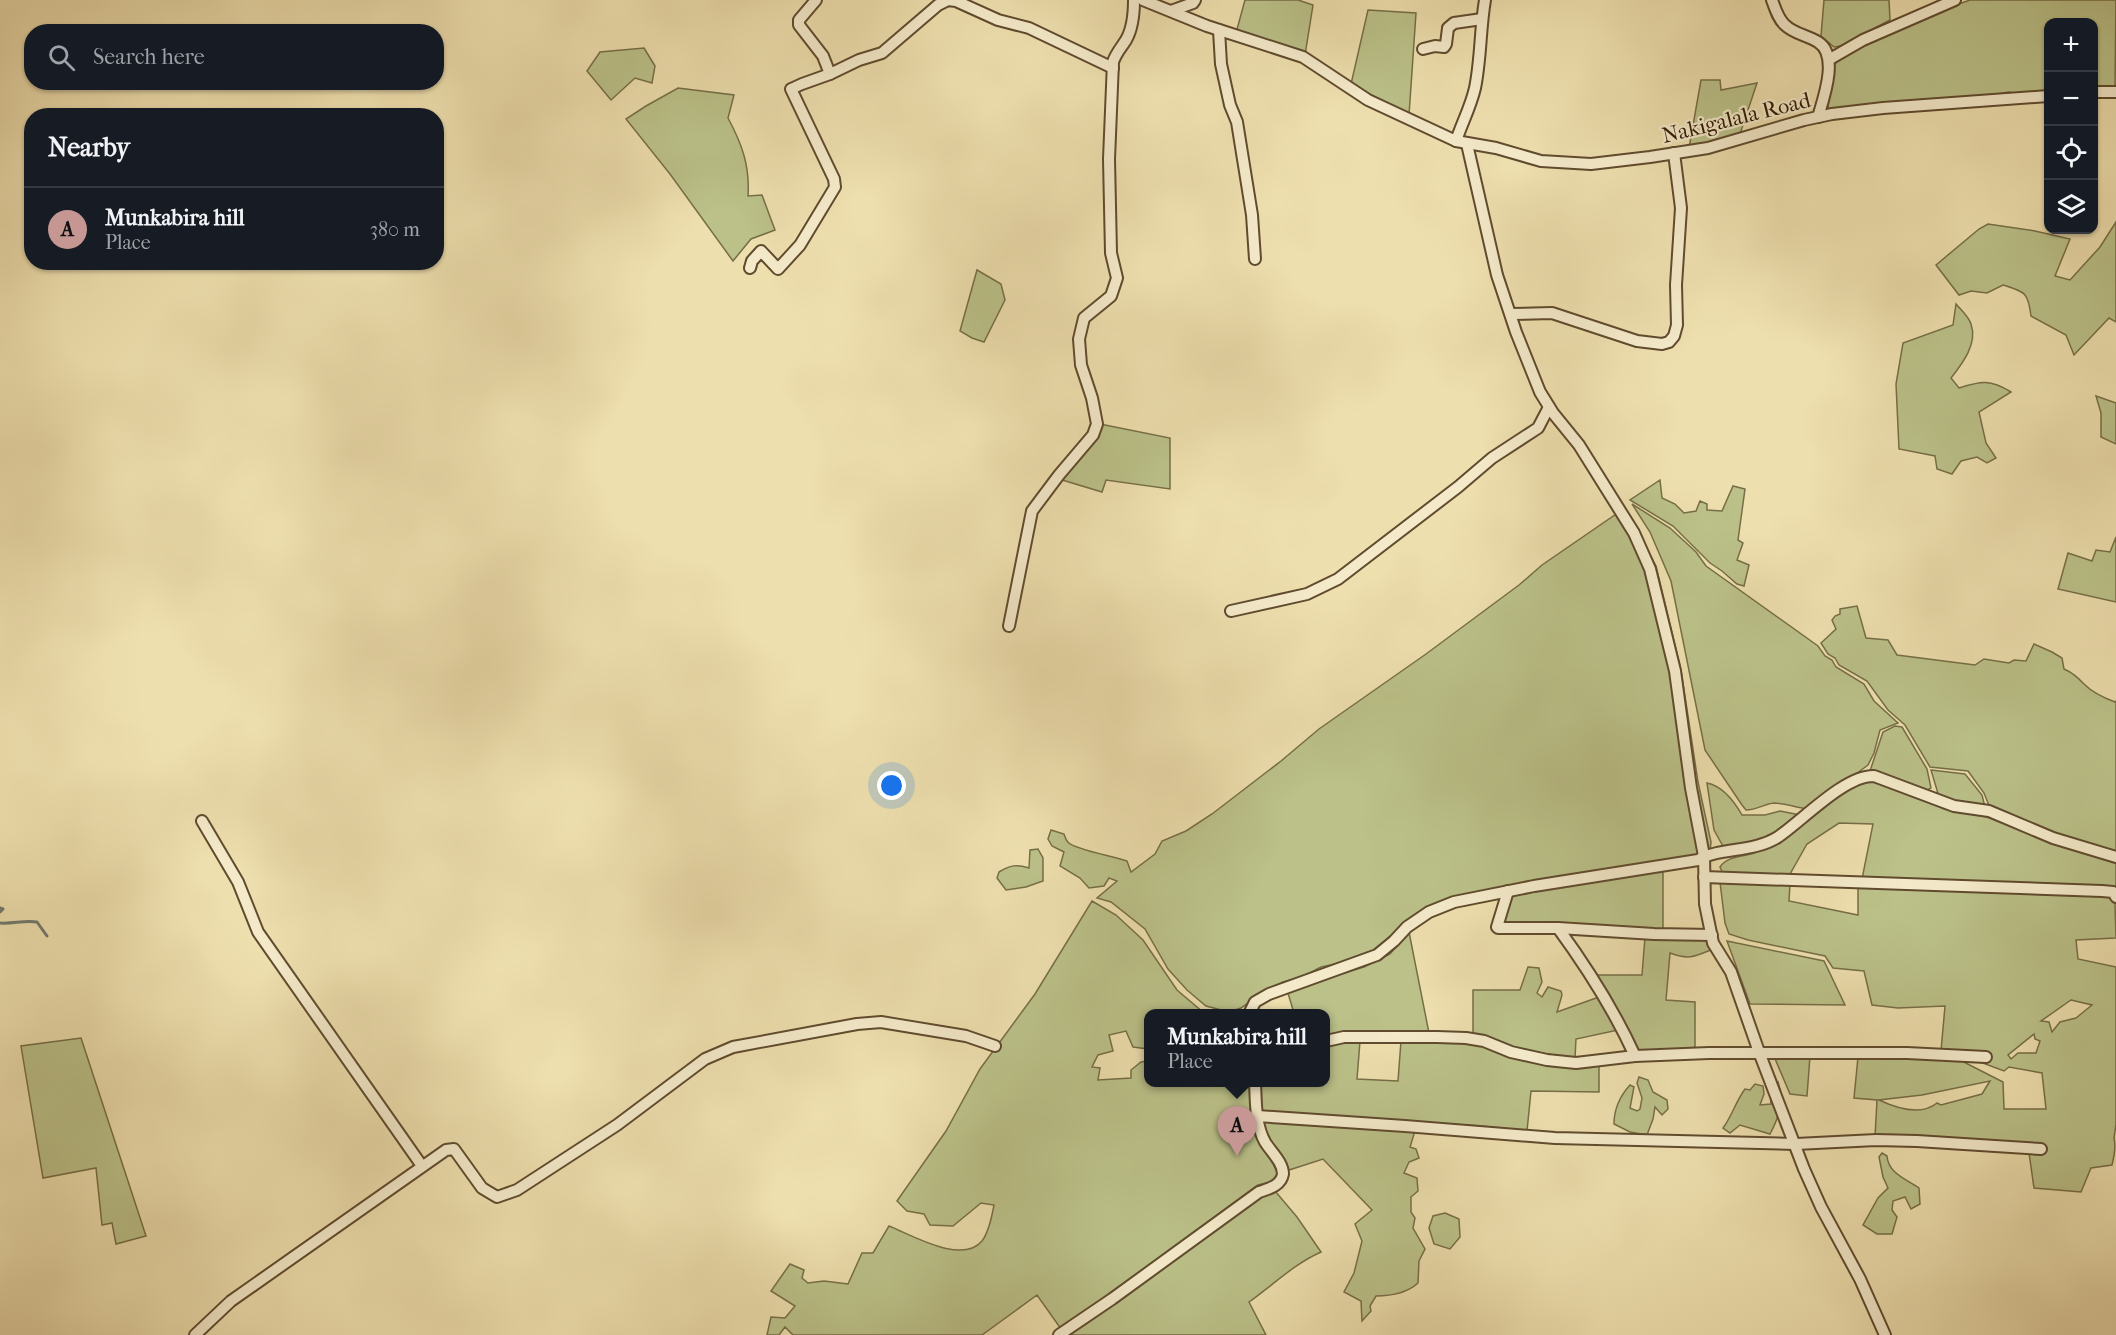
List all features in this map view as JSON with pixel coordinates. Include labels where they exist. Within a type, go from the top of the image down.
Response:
[{"type":"street","points":[[816,0],[799,21],[799,25],[823,56],[830,74]]},
{"type":"street","points":[[750,268],[752,261],[761,251],[777,269],[782,266],[800,245],[819,210],[835,187],[834,179],[792,89],[882,52],[938,5],[948,0],[956,1],[998,20],[1029,28],[1113,68]]},
{"type":"street","points":[[1009,626],[1032,511],[1093,435],[1097,424],[1092,398],[1081,365],[1078,339],[1084,318],[1111,296],[1117,278],[1111,253],[1109,159],[1113,68],[1116,54],[1130,30],[1134,0]]},
{"type":"street","name":"Nakigalala Road","points":[[1143,0],[1219,30],[1303,57],[1368,100],[1461,142],[1496,148],[1541,161],[1581,165],[1708,148],[1818,117],[1883,108],[2044,96]]},
{"type":"street","points":[[1485,0],[1475,84],[1461,142],[1497,275],[1540,392],[1579,446],[1629,525],[1642,548],[1650,569],[1676,671],[1691,788],[1704,856],[1705,904],[1713,943],[1731,972],[1759,1052],[1821,1207],[1860,1279],[1885,1335]]},
{"type":"street","points":[[1772,0],[1783,24],[1795,33],[1819,42],[1827,50],[1830,59],[1818,117]]},
{"type":"street","points":[[1830,59],[1857,43],[1955,0]]},
{"type":"street","points":[[1171,11],[1194,1],[1197,22]]},
{"type":"street","points":[[1423,49],[1435,46],[1444,47],[1448,28],[1454,23],[1482,19]]},
{"type":"street","points":[[1219,30],[1221,64],[1230,105],[1237,122],[1252,215],[1255,259]]},
{"type":"street","points":[[2098,92],[2116,92]]},
{"type":"street","points":[[1511,314],[1552,313],[1637,341],[1662,344],[1669,342],[1674,336],[1677,325],[1676,285],[1681,208],[1674,153]]},
{"type":"street","points":[[1231,611],[1307,594],[1338,579],[1421,513],[1458,487],[1491,458],[1538,428],[1549,407]]},
{"type":"street","points":[[1250,1009],[1255,1002],[1269,993],[1377,955],[1407,927],[1429,912],[1454,902],[1698,860],[1704,856],[1747,849],[1776,838],[1844,786],[1866,775],[1954,806],[1989,812],[2053,838],[2116,856]]},
{"type":"street","points":[[202,821],[238,882],[258,932],[422,1166]]},
{"type":"street","points":[[1704,878],[2102,891],[2113,892],[2116,897]]},
{"type":"street","points":[[1508,891],[1498,920],[1498,928],[1558,928],[1712,935]]},
{"type":"street","points":[[1558,928],[1601,990],[1617,1017],[1635,1056]]},
{"type":"street","points":[[202,1332],[231,1301],[446,1150],[454,1149],[482,1188],[497,1197],[517,1190],[617,1125],[705,1059],[733,1047],[857,1024],[881,1022],[966,1036],[995,1046]]},
{"type":"street","points":[[1330,1040],[1344,1037],[1466,1038],[1485,1041],[1511,1052],[1547,1060],[1576,1063],[1635,1056],[1759,1052],[1907,1053],[1986,1057]]},
{"type":"street","points":[[1059,1335],[1258,1192],[1276,1186],[1283,1176],[1282,1166],[1264,1140],[1257,1116],[1255,1087]]},
{"type":"street","points":[[1257,1116],[1555,1138],[1796,1144],[1876,1140],[2041,1149]]},
{"type":"green space","points":[[1245,0],[1298,0],[1313,5],[1305,55],[1236,33]]},
{"type":"green space","points":[[1824,0],[1889,0],[1890,20],[1841,46],[1834,47],[1821,36]]},
{"type":"green space","points":[[1970,0],[2116,0],[2115,90],[2098,90],[2098,18],[2044,18],[2044,93],[2009,92],[1960,100],[1832,110],[1828,107],[1832,68],[1841,56],[1920,18]]},
{"type":"green space","points":[[1368,10],[1416,13],[1409,115],[1351,84]]},
{"type":"green space","points":[[644,48],[655,66],[652,83],[635,78],[611,100],[587,71],[600,52]]},
{"type":"green space","points":[[1701,80],[1720,80],[1721,90],[1757,83],[1740,134],[1689,148]]},
{"type":"green space","points":[[678,88],[734,95],[728,118],[744,156],[748,175],[748,196],[762,195],[775,230],[751,239],[733,261],[670,174],[626,119]]},
{"type":"green space","points":[[2116,222],[2116,322],[2109,318],[2074,355],[2066,335],[2031,316],[2027,297],[2021,292],[2003,285],[1987,293],[1971,291],[1959,295],[1936,265],[1988,224],[2070,239],[2055,276],[2070,280],[2100,247]]},
{"type":"green space","points":[[977,270],[1001,284],[1005,300],[984,342],[960,331]]},
{"type":"green space","points":[[1956,304],[1967,316],[1973,331],[1968,353],[1951,378],[1959,388],[1985,382],[2011,392],[1979,412],[1986,443],[1996,458],[1987,463],[1977,457],[1961,461],[1952,474],[1937,469],[1935,456],[1899,449],[1896,384],[1903,343],[1953,325]]},
{"type":"green space","points":[[2096,396],[2116,403],[2116,444],[2101,437],[2101,413]]},
{"type":"green space","points":[[1100,424],[1170,438],[1170,489],[1106,480],[1102,492],[1059,479]]},
{"type":"green space","points":[[1660,480],[1662,498],[1675,504],[1684,513],[1696,511],[1700,501],[1707,504],[1707,510],[1722,511],[1733,486],[1745,489],[1738,540],[1743,543],[1737,560],[1749,565],[1744,586],[1737,584],[1710,563],[1673,526],[1630,500]]},
{"type":"green space","points":[[1632,504],[1670,528],[1696,552],[1706,566],[1818,646],[1836,667],[1864,684],[1874,701],[1898,723],[1880,730],[1868,765],[1809,809],[1774,803],[1746,810],[1705,750],[1671,581],[1650,532]]},
{"type":"green space","points":[[1625,508],[1656,566],[1681,670],[1698,782],[1711,842],[1710,851],[1701,856],[1446,900],[1408,919],[1379,948],[1359,959],[1321,967],[1302,977],[1283,982],[1266,990],[1238,1009],[1218,1009],[1206,1006],[1168,969],[1145,929],[1111,902],[1097,898],[1117,881],[1109,878],[1104,886],[1089,888],[1080,878],[1060,866],[1064,852],[1052,846],[1048,839],[1051,830],[1064,834],[1072,845],[1127,861],[1131,872],[1155,854],[1162,841],[1186,831],[1212,814],[1319,729],[1426,654],[1519,585],[1542,565]]},
{"type":"green space","points":[[2116,537],[2116,602],[2058,589],[2068,553],[2092,561],[2096,550],[2110,552]]},
{"type":"green space","points":[[1857,606],[1866,638],[1888,640],[1897,655],[1975,665],[1984,659],[2009,663],[2014,660],[2026,661],[2034,644],[2062,658],[2064,669],[2075,675],[2091,690],[2116,701],[2116,852],[2040,828],[1990,808],[1984,793],[1968,771],[1930,767],[1905,725],[1888,710],[1867,681],[1839,665],[1821,643],[1836,629],[1832,620],[1840,614],[1840,609]]},
{"type":"green space","points":[[1895,726],[1902,727],[1927,769],[1931,788],[1926,791],[1876,771],[1870,771],[1883,732]]},
{"type":"green space","points":[[1931,770],[1965,774],[1982,795],[1985,807],[1939,797]]},
{"type":"green space","points":[[1876,780],[1917,795],[1944,809],[1987,817],[2045,840],[2116,861],[2116,890],[1862,879],[1873,824],[1839,823],[1807,844],[1790,874],[1766,876],[1723,874],[1720,867],[1723,863],[1773,845],[1836,796],[1862,783]]},
{"type":"green space","points":[[1707,783],[1718,787],[1727,795],[1742,815],[1765,815],[1780,811],[1800,815],[1764,840],[1724,848],[1714,830]]},
{"type":"green space","points":[[1038,849],[1043,858],[1043,881],[1026,887],[1006,890],[997,878],[999,872],[1014,866],[1029,868],[1030,850]]},
{"type":"green space","points":[[1663,871],[1663,931],[1501,925],[1511,894]]},
{"type":"green space","points":[[1720,882],[1790,883],[1789,901],[1858,915],[1858,887],[2111,897],[2115,904],[2116,938],[2076,940],[2078,959],[2116,967],[2116,1124],[2112,1165],[2091,1168],[2081,1192],[2034,1188],[2029,1153],[1875,1137],[1877,1100],[1854,1098],[1858,1057],[1956,1058],[2003,1082],[2004,1109],[2046,1109],[2042,1073],[2009,1067],[2004,1071],[1941,1051],[1945,1006],[1898,1008],[1872,1005],[1864,971],[1833,968],[1825,956],[1729,934],[1725,923]],"holes":[[[2071,1000],[2092,1005],[2076,1018],[2060,1022],[2052,1032],[2049,1022],[2041,1021]],[[2034,1034],[2035,1039],[2040,1041],[2036,1053],[2018,1053],[2011,1059],[2008,1055]],[[1990,1081],[1982,1094],[1941,1105],[1937,1103],[1924,1109],[1901,1108],[1879,1100],[1922,1095]]]},
{"type":"green space","points":[[1092,901],[1116,915],[1143,940],[1177,990],[1199,1009],[1144,1009],[1144,1048],[1133,1047],[1126,1031],[1109,1035],[1113,1051],[1098,1055],[1092,1067],[1100,1068],[1098,1080],[1131,1078],[1131,1070],[1144,1062],[1144,1087],[1249,1087],[1254,1127],[1276,1164],[1278,1173],[1274,1181],[1258,1185],[1141,1273],[1061,1329],[1037,1295],[982,1335],[793,1335],[785,1327],[779,1335],[767,1335],[771,1317],[785,1318],[795,1306],[771,1291],[790,1264],[804,1270],[802,1278],[808,1283],[824,1281],[848,1284],[862,1253],[873,1253],[889,1226],[923,1241],[950,1249],[973,1248],[982,1241],[988,1229],[994,1205],[981,1203],[953,1226],[930,1225],[924,1214],[907,1211],[897,1201],[946,1131],[980,1069],[1035,994]]},
{"type":"green space","points":[[1409,932],[1429,1033],[1330,1037],[1330,1009],[1293,1009],[1287,990],[1364,967],[1390,954]]},
{"type":"green space","points":[[1645,937],[1711,939],[1713,949],[1701,954],[1687,957],[1670,953],[1666,1000],[1695,1002],[1695,1049],[1641,1053],[1636,1050],[1610,997],[1595,975],[1642,975]]},
{"type":"green space","points":[[1727,941],[1824,961],[1845,1005],[1750,1004]]},
{"type":"green space","points":[[1528,967],[1539,968],[1542,982],[1537,993],[1542,997],[1548,987],[1561,991],[1557,1012],[1599,997],[1618,1030],[1576,1039],[1575,1058],[1512,1049],[1473,1036],[1473,990],[1520,990]]},
{"type":"green space","points":[[81,1038],[146,1236],[116,1244],[112,1223],[102,1225],[96,1168],[43,1178],[21,1046]]},
{"type":"green space","points":[[1431,1040],[1481,1044],[1505,1055],[1534,1062],[1599,1062],[1599,1092],[1531,1091],[1527,1131],[1482,1126],[1260,1113],[1258,1087],[1330,1087],[1330,1045],[1360,1041],[1357,1079],[1398,1081],[1401,1041]]},
{"type":"green space","points":[[1773,1054],[1810,1056],[1807,1096],[1790,1094]]},
{"type":"green space","points":[[1639,1077],[1648,1080],[1653,1092],[1667,1100],[1668,1109],[1662,1115],[1655,1107],[1647,1135],[1630,1132],[1614,1124],[1618,1103],[1630,1085],[1634,1087],[1630,1108],[1637,1111],[1640,1109],[1642,1098],[1637,1083]]},
{"type":"green space","points":[[1778,1082],[1781,1095],[1780,1108],[1770,1134],[1740,1125],[1730,1133],[1723,1128],[1745,1089],[1750,1090],[1755,1084],[1763,1086],[1764,1094],[1760,1105],[1771,1104],[1770,1092]]},
{"type":"green space","points":[[1260,1119],[1415,1131],[1410,1147],[1416,1149],[1419,1158],[1409,1162],[1404,1173],[1417,1178],[1418,1191],[1411,1197],[1411,1212],[1415,1218],[1413,1228],[1425,1249],[1419,1261],[1418,1283],[1398,1293],[1376,1296],[1370,1306],[1371,1311],[1362,1321],[1361,1301],[1344,1292],[1354,1273],[1362,1241],[1355,1224],[1372,1210],[1323,1159],[1289,1170],[1273,1149]]},
{"type":"green space","points":[[1882,1153],[1887,1156],[1894,1171],[1919,1188],[1920,1204],[1911,1209],[1905,1197],[1893,1201],[1892,1210],[1897,1217],[1892,1234],[1877,1234],[1863,1225],[1878,1198],[1888,1188],[1879,1157]]},
{"type":"green space","points":[[1275,1191],[1297,1217],[1321,1252],[1293,1269],[1249,1302],[1266,1335],[1065,1335],[1256,1198]]},
{"type":"green space","points":[[1445,1213],[1459,1219],[1460,1237],[1450,1249],[1434,1244],[1429,1228],[1433,1216]]},
{"type":"waterway","points":[[0,908],[3,909],[0,912]]},
{"type":"waterway","points":[[0,923],[37,922],[47,936]]},
{"type":"place","name":"Munkabira hill","points":[[1237,1156]]}]
